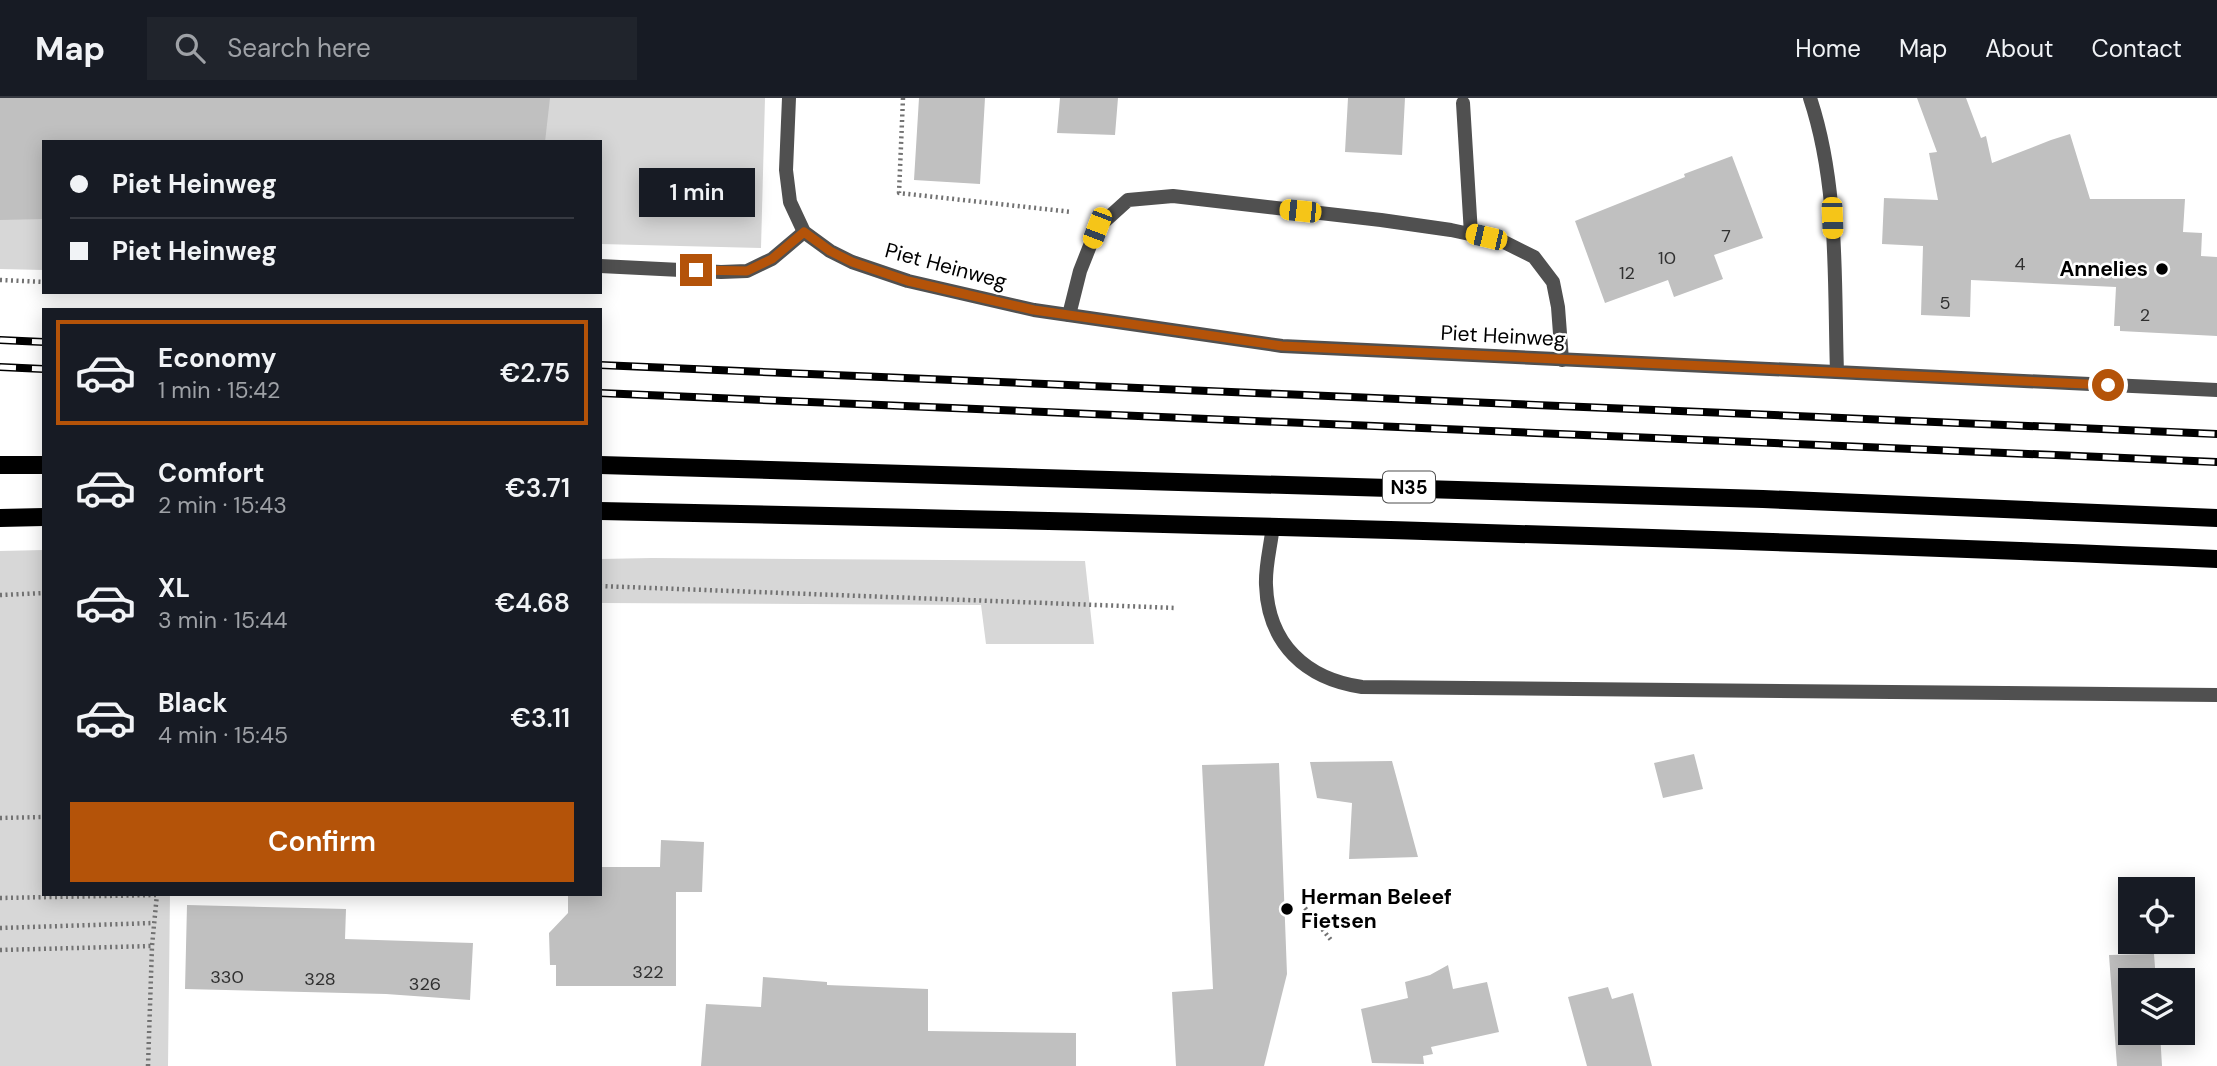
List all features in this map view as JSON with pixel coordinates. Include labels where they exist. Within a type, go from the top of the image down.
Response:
[{"type":"main road","name":"N35","points":[[602,464],[1763,499],[2217,518]]},
{"type":"main road","points":[[0,465],[42,465]]},
{"type":"main road","name":"N35","points":[[602,511],[1273,525],[1808,542],[2217,559]]},
{"type":"main road","points":[[0,517],[42,517]]},
{"type":"street","points":[[602,266],[747,271],[772,259],[804,232],[790,202],[786,170],[789,98]]},
{"type":"street","points":[[1810,98],[1823,149],[1832,218],[1837,372]]},
{"type":"street","points":[[1463,103],[1471,234]]},
{"type":"street","points":[[1069,315],[1080,271],[1097,228],[1128,200],[1173,196],[1381,220],[1502,241],[1534,257],[1553,282],[1558,307],[1562,360]]},
{"type":"street","name":"Piet Heinweg","points":[[804,232],[830,251],[852,262],[908,281],[1034,310],[1282,346],[2217,390]]},
{"type":"street","points":[[1273,525],[1266,582],[1271,619],[1284,643],[1303,664],[1321,676],[1341,684],[1362,687],[2217,695]]},
{"type":"path","points":[[903,98],[900,193],[1111,216]]},
{"type":"path","points":[[0,280],[42,282]]},
{"type":"path","points":[[602,586],[1176,608]]},
{"type":"path","points":[[0,595],[42,593]]},
{"type":"path","points":[[0,818],[42,817]]},
{"type":"path","points":[[0,898],[78,896]]},
{"type":"path","points":[[148,1066],[152,946],[157,896]]},
{"type":"path","points":[[1305,908],[1331,940]]},
{"type":"path","points":[[0,928],[154,923]]},
{"type":"path","points":[[0,950],[152,946]]},
{"type":"shaded area","points":[[0,98],[765,98],[761,248],[602,244],[602,140],[42,140],[42,270],[0,269]]},
{"type":"shaded area","points":[[42,550],[42,896],[170,896],[168,1066],[0,1066],[0,551]]},
{"type":"shaded area","points":[[602,559],[1085,561],[1094,644],[986,644],[981,605],[602,603]]},
{"type":"building","points":[[0,98],[550,98],[545,140],[42,140],[42,219],[0,220]]},
{"type":"building","points":[[919,98],[985,98],[980,184],[914,180]]},
{"type":"building","points":[[1060,98],[1118,98],[1115,135],[1057,133]]},
{"type":"building","points":[[1348,98],[1405,98],[1402,155],[1345,152]]},
{"type":"building","points":[[1917,98],[1966,98],[1981,138],[1986,136],[1992,163],[2070,134],[2090,199],[2185,199],[2183,232],[2202,233],[2201,256],[2217,257],[2217,336],[2120,331],[2120,326],[2114,326],[2116,287],[1971,280],[1970,317],[1921,315],[1923,246],[1882,244],[1884,198],[1938,200],[1929,153],[1937,152]]},
{"type":"building","points":[[1732,156],[1763,238],[1714,255],[1723,279],[1674,297],[1668,280],[1605,303],[1575,221]]},
{"type":"building","points":[[1694,754],[1703,789],[1663,798],[1654,763]]},
{"type":"building","points":[[1392,761],[1418,857],[1349,859],[1352,803],[1317,798],[1310,762]]},
{"type":"building","points":[[1279,763],[1287,974],[1264,1066],[1176,1066],[1172,992],[1213,989],[1202,765]]},
{"type":"building","points":[[661,840],[704,842],[702,892],[676,892],[676,986],[556,986],[556,965],[550,965],[549,933],[568,913],[568,896],[602,896],[602,867],[660,867]]},
{"type":"building","points":[[187,905],[346,909],[345,939],[473,943],[470,1000],[386,994],[185,989]]},
{"type":"building","points":[[2154,954],[2155,968],[2118,968],[2118,1045],[2161,1045],[2162,1066],[2117,1066],[2109,955]]},
{"type":"building","points":[[1448,965],[1453,989],[1487,982],[1499,1032],[1431,1047],[1433,1054],[1423,1056],[1424,1064],[1372,1063],[1361,1009],[1408,998],[1405,982],[1430,975]]},
{"type":"building","points":[[763,977],[827,982],[827,985],[928,989],[928,1031],[1076,1033],[1076,1066],[701,1066],[706,1004],[761,1007]]},
{"type":"building","points":[[1608,987],[1612,999],[1633,993],[1652,1066],[1587,1066],[1568,997]]},
{"type":"railway","points":[[0,340],[42,342]]},
{"type":"railway","points":[[602,365],[2217,434]]},
{"type":"railway","points":[[0,367],[42,369]]},
{"type":"railway","points":[[602,393],[2217,462]]},
{"type":"place","name":"Annelies","points":[[2162,269]]},
{"type":"place","name":"Herman Beleef Fietsen","points":[[1287,909]]},
{"type":"route","points":[[696,270],[747,271],[772,259],[804,232],[830,251],[852,262],[908,281],[1034,310],[1282,346],[2108,385]]}]
